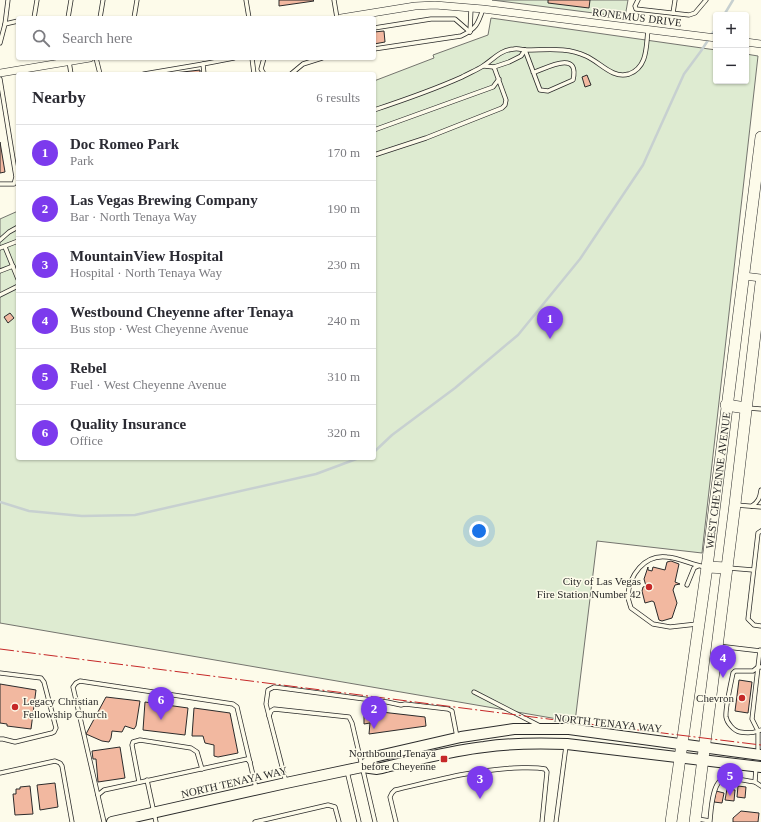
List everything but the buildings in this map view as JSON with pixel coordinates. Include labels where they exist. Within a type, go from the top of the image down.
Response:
[{"type":"main road","name":"WEST CHEYENNE AVENUE","points":[[671,822],[698,624],[702,566],[744,276],[761,137]]},
{"type":"main road","name":"WEST CHEYENNE AVENUE","points":[[695,820],[746,408],[757,356],[761,283]]},
{"type":"main road","points":[[726,405],[746,408]]},
{"type":"main road","points":[[702,566],[727,568]]},
{"type":"main road","name":"NORTH TENAYA WAY","points":[[362,767],[374,757],[458,738],[514,729],[544,728],[583,730],[760,754]]},
{"type":"main road","name":"NORTH TENAYA WAY","points":[[112,822],[155,817],[256,789],[347,770],[362,767],[377,769],[448,753],[490,746],[543,743],[567,744],[758,767]]},
{"type":"street","name":"RONEMUS DRIVE","points":[[353,16],[436,2],[471,8],[713,38]]},
{"type":"street","points":[[749,42],[761,44]]},
{"type":"street","points":[[0,73],[23,71],[76,60]]},
{"type":"street","points":[[744,276],[761,278]]},
{"type":"lane","points":[[0,43],[1,33],[5,24],[8,0]]},
{"type":"lane","points":[[34,16],[36,0]]},
{"type":"lane","points":[[68,16],[71,0]]},
{"type":"lane","points":[[100,16],[103,0]]},
{"type":"lane","points":[[134,16],[137,0]]},
{"type":"lane","points":[[246,0],[249,16]]},
{"type":"lane","points":[[334,0],[337,16]]},
{"type":"lane","points":[[638,0],[635,6],[636,9],[692,14],[706,0]]},
{"type":"lane","points":[[673,13],[675,0]]},
{"type":"lane","points":[[470,32],[471,8]]},
{"type":"lane","points":[[376,49],[461,36],[470,32],[476,27],[483,9]]},
{"type":"lane","points":[[376,28],[431,20],[455,19],[470,32]]},
{"type":"lane","points":[[5,24],[16,21]]},
{"type":"lane","points":[[376,109],[434,89],[484,66],[495,56],[515,48],[525,50],[563,50],[580,53],[594,60],[614,74],[628,74],[640,67],[643,63],[648,30]]},
{"type":"lane","points":[[484,66],[494,67],[521,56],[525,50]]},
{"type":"lane","points":[[525,50],[532,72],[540,90],[545,92],[573,80],[574,75],[573,68],[568,63],[561,62],[532,72]]},
{"type":"lane","points":[[96,60],[100,72]]},
{"type":"lane","points":[[156,72],[224,60]]},
{"type":"lane","points":[[252,60],[254,72]]},
{"type":"lane","points":[[263,60],[261,69],[263,72]]},
{"type":"lane","points":[[294,72],[304,64],[316,60]]},
{"type":"lane","points":[[69,61],[72,72]]},
{"type":"lane","points":[[203,64],[204,72]]},
{"type":"lane","points":[[376,154],[426,138],[502,108],[506,100],[494,67]]},
{"type":"lane","points":[[0,79],[2,104],[16,177],[14,184],[0,184]]},
{"type":"lane","points":[[376,129],[493,87],[499,79]]},
{"type":"lane","points":[[0,240],[16,228]]},
{"type":"lane","points":[[0,248],[16,242]]},
{"type":"lane","points":[[5,247],[16,274]]},
{"type":"lane","points":[[0,271],[13,266]]},
{"type":"lane","points":[[0,295],[16,287]]},
{"type":"lane","points":[[746,408],[761,409]]},
{"type":"lane","points":[[752,506],[757,502],[761,490]]},
{"type":"lane","points":[[735,504],[761,507]]},
{"type":"lane","points":[[761,531],[758,533],[748,619],[754,625],[761,626]]},
{"type":"lane","points":[[698,624],[670,627],[654,624],[631,608],[628,597],[633,576],[640,567],[658,556],[702,566]]},
{"type":"lane","points":[[687,585],[694,568],[702,566]]},
{"type":"lane","points":[[727,568],[753,570]]},
{"type":"lane","points":[[717,646],[761,650],[752,719],[760,730],[760,754]]},
{"type":"lane","points":[[759,667],[753,671],[735,671],[733,674],[726,716],[729,724],[737,732],[749,733],[760,730]]},
{"type":"lane","points":[[0,673],[41,678],[44,682],[56,728],[52,734],[15,742],[0,739]]},
{"type":"lane","points":[[104,822],[73,687],[80,681],[233,704],[237,707],[256,789]]},
{"type":"lane","points":[[286,783],[266,704],[268,690],[274,687],[401,705],[405,704],[448,709],[452,711],[458,738]]},
{"type":"lane","points":[[474,692],[544,728]]},
{"type":"lane","points":[[711,699],[729,701]]},
{"type":"lane","points":[[269,716],[271,711],[274,709],[349,717],[352,722],[375,822]]},
{"type":"lane","points":[[140,782],[132,745],[134,742],[140,740],[191,748],[197,752],[202,769]]},
{"type":"lane","points":[[556,822],[567,744]]},
{"type":"lane","points":[[98,795],[104,790],[147,780],[247,759],[250,762]]},
{"type":"lane","points":[[0,773],[55,761],[60,763],[62,766],[72,822]]},
{"type":"lane","points":[[396,822],[390,797],[395,790],[465,774],[497,769],[536,767],[545,769],[547,772],[542,822]]},
{"type":"lane","points":[[755,782],[758,767]]},
{"type":"lane","points":[[347,770],[359,822]]},
{"type":"lane","points":[[695,820],[710,821],[715,785],[724,778],[755,782],[761,786]]},
{"type":"lane","points":[[147,780],[155,817]]},
{"type":"lane","points":[[255,822],[328,805],[335,807],[339,822]]},
{"type":"green space","points":[[492,0],[628,0],[625,17]]},
{"type":"green space","points":[[491,18],[713,50],[713,84],[749,84],[749,54],[758,56],[702,553],[597,541],[575,722],[0,623],[0,219],[16,212],[16,460],[376,460],[376,80],[434,58],[433,55],[488,35]]},
{"type":"waterway","points":[[726,12],[733,0]]},
{"type":"waterway","points":[[376,450],[392,435],[455,388],[518,335],[580,259],[643,165],[684,74],[713,33]]},
{"type":"waterway","points":[[0,502],[29,511],[82,516],[135,515],[316,474],[354,460]]},
{"type":"power","points":[[0,649],[761,745]]},
{"type":"place","name":"Doc Romeo Park","points":[[550,339]]},
{"type":"place","name":"City of Las Vegas Fire Station Number 42","points":[[649,587]]},
{"type":"place","name":"Westbound Cheyenne after Tenaya","points":[[723,678]]},
{"type":"place","name":"Chevron","points":[[742,698]]},
{"type":"place","name":"Legacy Christian Fellowship Church","points":[[15,707]]},
{"type":"place","name":"Quality Insurance","points":[[161,720]]},
{"type":"place","name":"Las Vegas Brewing Company","points":[[374,729]]},
{"type":"place","name":"Northbound Tenaya before Cheyenne","points":[[444,759]]},
{"type":"place","name":"Rebel","points":[[730,796]]},
{"type":"place","name":"MountainView Hospital","points":[[480,799]]}]
